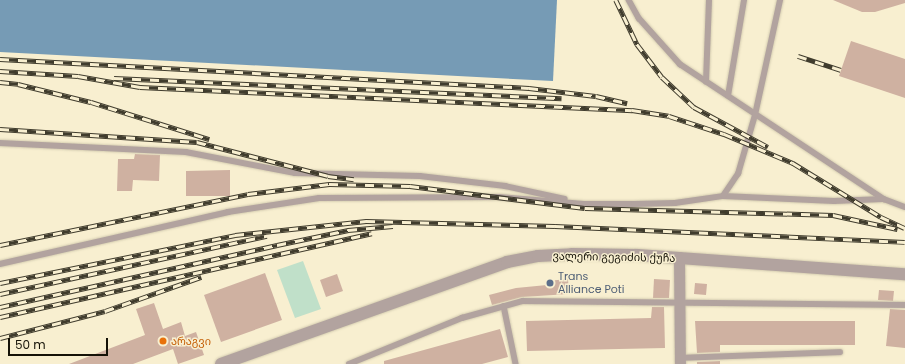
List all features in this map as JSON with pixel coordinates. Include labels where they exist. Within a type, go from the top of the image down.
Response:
[{"type":"street","name":"ვალერი გეგიძის ქუჩა","points":[[220,364],[507,262],[572,254],[678,257],[905,274]]},
{"type":"street","points":[[678,257],[680,361]]},
{"type":"lane","points":[[629,0],[639,18],[680,64],[884,199],[905,207]]},
{"type":"lane","points":[[706,82],[709,0]]},
{"type":"lane","points":[[728,96],[744,0]]},
{"type":"lane","points":[[724,196],[738,174],[755,115],[780,0]]},
{"type":"lane","points":[[0,143],[186,152],[294,173],[420,176],[505,186],[584,204]]},
{"type":"lane","points":[[0,264],[228,212],[319,198],[499,197],[584,204],[675,203],[724,196],[834,201],[884,199]]},
{"type":"lane","points":[[349,364],[462,318],[523,301],[905,306]]},
{"type":"lane","points":[[504,306],[516,364]]},
{"type":"lane","points":[[680,361],[840,352]]},
{"type":"green space","points":[[303,261],[321,309],[295,318],[277,270]]},
{"type":"water","points":[[0,0],[557,0],[553,81],[0,52]]},
{"type":"building","points":[[833,0],[905,0],[905,3],[875,12],[862,12]]},
{"type":"building","points":[[851,41],[905,59],[905,98],[839,76]]},
{"type":"building","points":[[135,154],[160,155],[159,181],[133,180],[132,191],[117,191],[118,159],[134,159]]},
{"type":"building","points":[[230,170],[230,196],[186,196],[186,171]]},
{"type":"building","points":[[265,273],[282,320],[221,342],[204,295]]},
{"type":"building","points":[[337,274],[343,291],[326,297],[320,280]]},
{"type":"building","points":[[568,279],[569,294],[522,297],[492,305],[489,295],[516,288],[547,285],[547,281]]},
{"type":"building","points":[[654,279],[670,280],[669,298],[653,298]]},
{"type":"building","points":[[695,283],[707,284],[706,295],[694,294]]},
{"type":"building","points":[[879,290],[894,291],[893,301],[878,300]]},
{"type":"building","points":[[154,303],[163,329],[181,322],[185,336],[196,332],[204,355],[178,364],[173,349],[133,364],[69,364],[145,335],[136,309]]},
{"type":"building","points":[[652,307],[664,307],[665,348],[527,351],[526,321],[651,318]]},
{"type":"building","points":[[890,309],[905,310],[905,348],[886,346]]},
{"type":"building","points":[[695,321],[855,321],[855,345],[720,345],[720,352],[697,353]]},
{"type":"building","points":[[500,329],[508,357],[482,364],[384,364],[384,361]]},
{"type":"building","points":[[720,361],[720,364],[697,364],[697,362]]},
{"type":"railway","points":[[616,0],[637,44],[662,77],[694,107],[768,147]]},
{"type":"railway","points":[[798,56],[841,70]]},
{"type":"railway","points":[[0,59],[529,88],[596,96],[627,103]]},
{"type":"railway","points":[[0,71],[78,76],[140,87],[632,110],[669,116],[724,134],[793,163],[881,217],[905,228]]},
{"type":"railway","points":[[114,78],[562,98]]},
{"type":"railway","points":[[0,82],[18,84],[91,102],[209,139]]},
{"type":"railway","points":[[0,129],[197,142],[328,176],[354,179]]},
{"type":"railway","points":[[0,245],[248,194],[329,184],[410,186],[585,208],[833,215],[897,229]]},
{"type":"railway","points":[[0,283],[235,235],[366,221],[555,226],[905,242]]},
{"type":"railway","points":[[0,307],[348,230],[393,226]]},
{"type":"railway","points":[[0,317],[372,233]]},
{"type":"railway","points":[[0,294],[267,236]]},
{"type":"railway","points":[[0,338],[105,311],[201,277]]},
{"type":"place","name":"Trans Alliance Poti","points":[[550,283]]},
{"type":"place","name":"არაგვი","points":[[163,341]]}]
